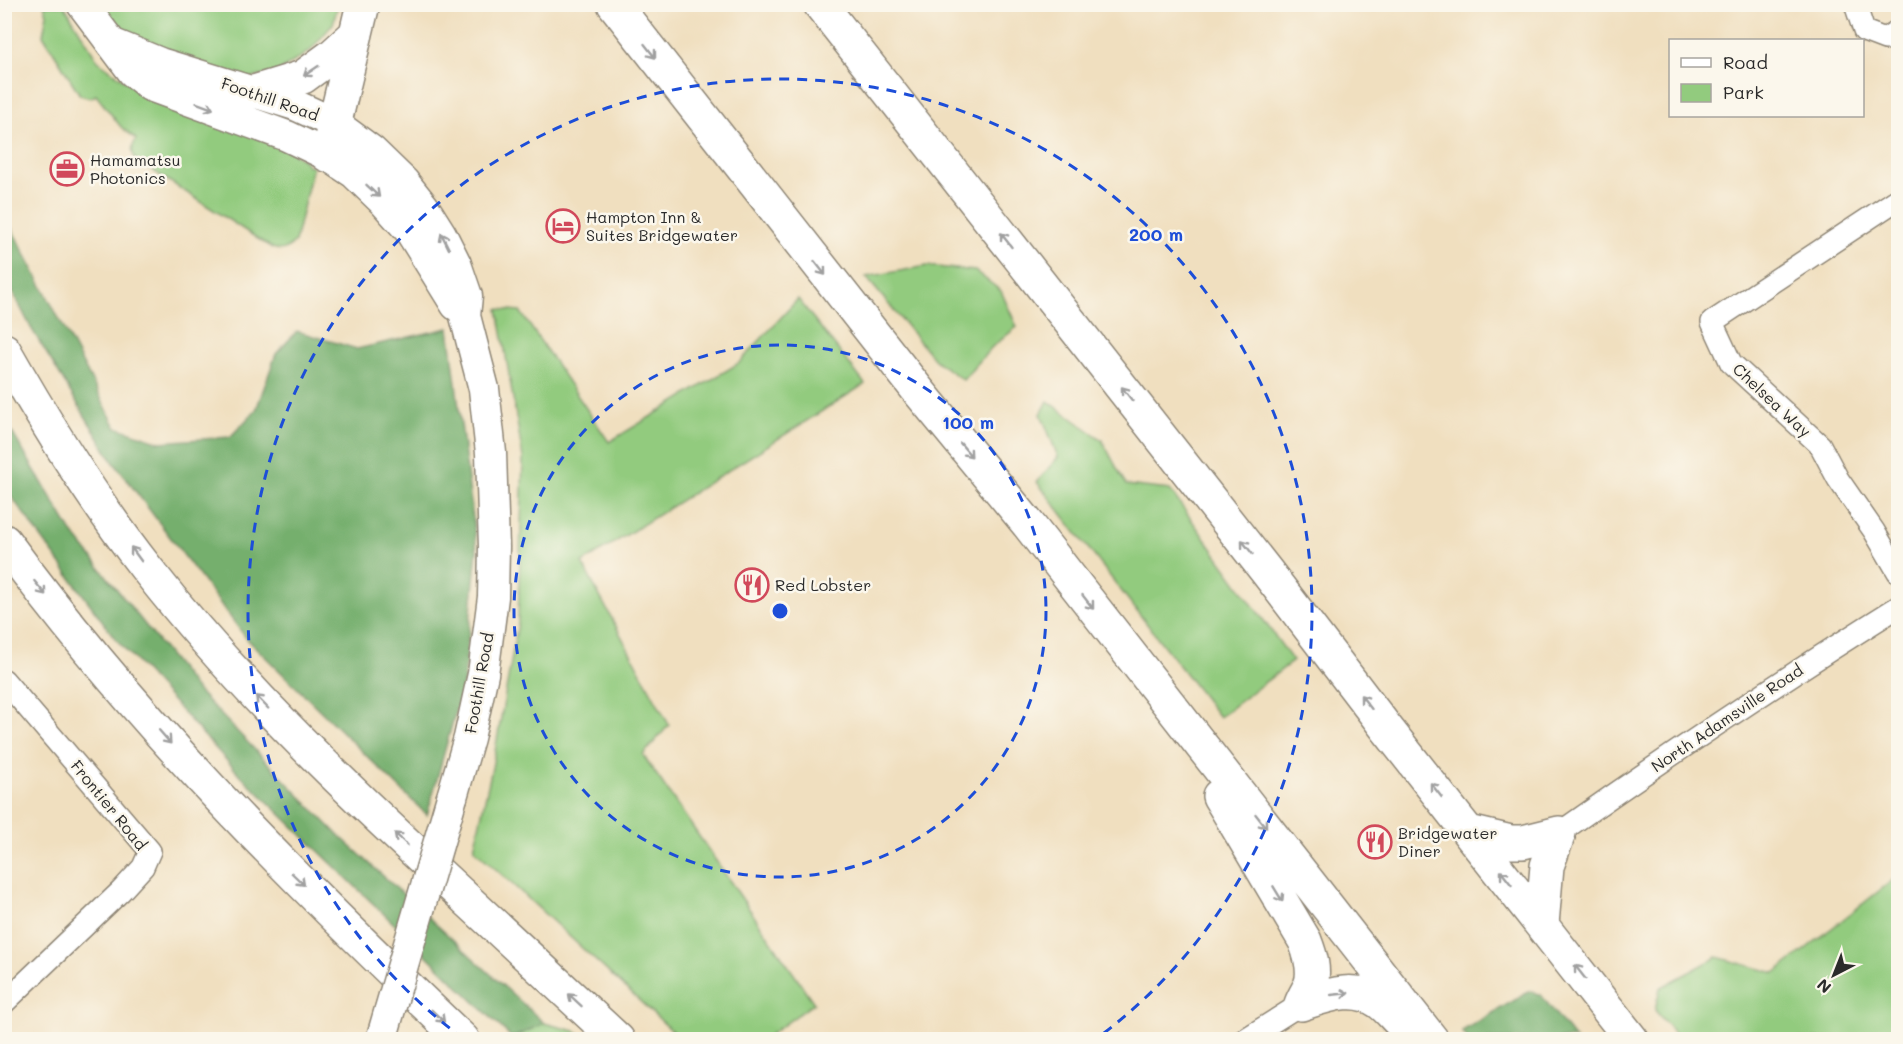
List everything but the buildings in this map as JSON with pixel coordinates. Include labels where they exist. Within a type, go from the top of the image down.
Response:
[{"type":"highway","points":[[614,4],[901,370],[1028,524],[1432,1040]]},
{"type":"highway","points":[[820,4],[1632,1040]]},
{"type":"highway","points":[[254,92],[303,77],[333,55],[360,19]]},
{"type":"highway","points":[[327,155],[360,19]]},
{"type":"highway","points":[[4,350],[60,446],[119,531],[147,569],[253,693],[365,805],[618,1040]]},
{"type":"highway","points":[[4,541],[87,647],[197,776],[280,862],[463,1040]]},
{"type":"highway","points":[[1173,710],[1226,808],[1305,941],[1312,969],[1311,984],[1301,1004]]},
{"type":"highway","points":[[1469,832],[1511,842],[1523,842],[1559,833]]},
{"type":"highway","points":[[1542,924],[1547,866],[1559,833]]},
{"type":"highway","points":[[1301,1004],[1338,993],[1365,995],[1379,1001],[1418,1040]]},
{"type":"street","name":"Foothill Road","points":[[82,4],[133,72],[150,86],[278,132],[327,155],[354,173],[386,202],[410,231],[454,303],[465,316]]},
{"type":"street","points":[[1855,4],[1864,31],[1885,39],[1899,30]]},
{"type":"street","name":"Foothill Road","points":[[111,43],[160,63],[295,105],[334,123],[372,151],[404,182],[424,207],[456,264],[467,296],[465,316],[484,389],[491,453],[493,597],[483,674],[469,738],[381,1040]]},
{"type":"street","name":"Chelsea Way","points":[[1899,199],[1712,322],[1731,363],[1820,445],[1838,479],[1899,572]]},
{"type":"street","name":"North Adamsville Road","points":[[1559,833],[1723,719],[1815,658],[1899,607]]},
{"type":"street","name":"Frontier Road","points":[[4,680],[150,851],[143,867],[121,891],[4,1003]]},
{"type":"street","points":[[1244,1040],[1301,1004]]},
{"type":"green space","points":[[44,5],[64,5],[98,61],[130,84],[267,136],[304,160],[307,165],[313,166],[295,242],[285,249],[272,248],[135,159],[132,149],[136,139],[121,127],[96,95],[90,98],[80,95],[43,35],[47,14]]},
{"type":"green space","points":[[106,5],[338,5],[333,24],[310,51],[278,72],[244,80],[143,48],[111,17]]},
{"type":"green space","points":[[4,214],[116,427],[160,442],[230,437],[256,410],[276,354],[297,331],[357,349],[449,328],[477,551],[464,681],[427,815],[246,638],[112,460],[31,328],[5,277]]},
{"type":"green space","points":[[927,266],[975,271],[1001,291],[1017,327],[992,347],[963,380],[935,360],[866,277]]},
{"type":"green space","points":[[798,299],[865,384],[582,563],[669,725],[643,755],[814,1003],[764,1039],[681,1039],[474,849],[492,768],[518,623],[523,458],[498,309],[520,311],[609,442],[739,363]]},
{"type":"green space","points":[[1048,401],[1102,440],[1126,485],[1170,490],[1293,661],[1219,717],[1037,482],[1058,457],[1041,414]]},
{"type":"green space","points":[[4,419],[71,531],[195,688],[333,830],[544,1023],[512,1038],[239,774],[114,637],[5,488]]},
{"type":"green space","points":[[1898,876],[1898,1039],[1679,1039],[1655,1010],[1660,988],[1717,957],[1775,973]]},
{"type":"green space","points":[[1530,991],[1541,995],[1575,1039],[1468,1039],[1462,1031]]},
{"type":"green space","points":[[544,1023],[575,1031],[584,1039],[508,1040]]},
{"type":"place","name":"Hamamatsu Photonics","points":[[67,169]]},
{"type":"place","name":"Hampton Inn & Suites Bridgewater","points":[[563,226]]},
{"type":"place","name":"Red Lobster","points":[[752,585]]},
{"type":"place","name":"Bridgewater Diner","points":[[1375,842]]}]
